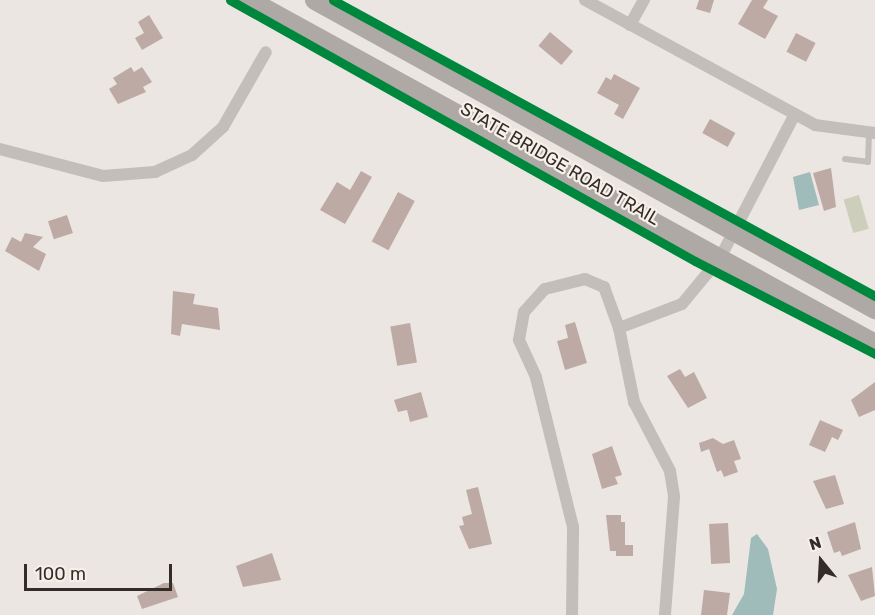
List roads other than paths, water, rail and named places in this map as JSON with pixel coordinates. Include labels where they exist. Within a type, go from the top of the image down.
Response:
[{"type":"highway","points":[[249,0],[634,211],[715,263],[875,344]]},
{"type":"highway","points":[[315,0],[875,309]]},
{"type":"street","points":[[585,0],[795,114],[837,131],[872,133]]},
{"type":"street","points":[[630,25],[644,0]]},
{"type":"street","points":[[0,149],[103,176],[155,172],[192,155],[222,127],[266,52]]},
{"type":"street","points":[[619,328],[682,304],[715,263],[795,114]]},
{"type":"street","points":[[572,615],[573,527],[536,377],[519,340],[519,324],[538,293],[585,279],[604,287],[619,328],[634,402],[670,471],[674,497],[665,615]]},
{"type":"lane","points":[[845,159],[868,162],[872,133]]},
{"type":"water","points":[[810,172],[819,205],[799,210],[793,177]]},
{"type":"water","points":[[757,534],[768,549],[777,589],[773,615],[732,615],[744,594],[751,538]]}]
